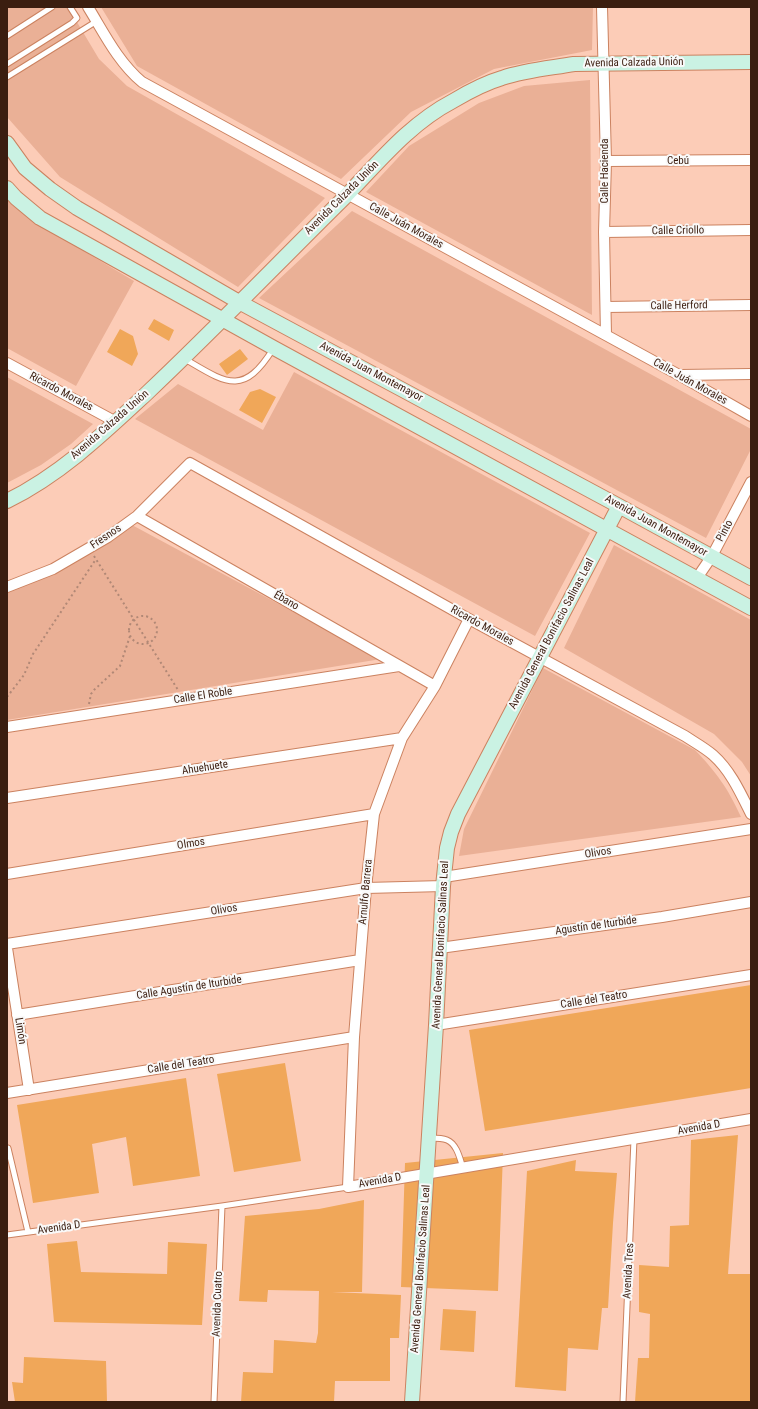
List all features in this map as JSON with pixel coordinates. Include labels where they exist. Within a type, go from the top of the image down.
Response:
[{"type":"street","name":"Calle Juán Morales","points":[[88,7],[124,64],[131,73],[142,82],[679,375],[751,416]]},
{"type":"street","name":"Calle Hacienda","points":[[602,7],[606,162],[604,232],[606,335]]},
{"type":"street","name":"Avenida Calzada Unión","points":[[7,501],[56,472],[116,422],[184,358],[401,139],[438,110],[460,97],[503,77],[574,64],[751,62]]},
{"type":"street","name":"Avenida Juan Montemayor","points":[[7,143],[25,168],[50,189],[84,212],[239,302],[751,578]]},
{"type":"street","name":"Cebú","points":[[606,162],[751,160]]},
{"type":"street","points":[[7,188],[16,198],[40,218],[274,348],[751,608]]},
{"type":"street","name":"Calle Criollo","points":[[604,232],[751,230]]},
{"type":"street","name":"Calle Herford","points":[[606,307],[751,305]]},
{"type":"street","name":"Ricardo Morales","points":[[7,363],[116,422]]},
{"type":"street","points":[[679,375],[751,374]]},
{"type":"street","name":"Ricardo Morales","points":[[190,463],[469,619],[685,736],[714,756],[722,764],[741,794],[751,814]]},
{"type":"street","name":"Fresnos","points":[[7,588],[53,569],[108,537],[137,516],[190,463]]},
{"type":"street","name":"Pinto","points":[[697,578],[712,556],[751,482]]},
{"type":"street","name":"Avenida General Bonifacio Salinas Leal","points":[[412,1402],[430,1138],[447,848],[458,814],[619,506]]},
{"type":"street","name":"Ébano","points":[[137,516],[435,686]]},
{"type":"street","name":"Arnulfo Barrera","points":[[348,1187],[354,1037],[366,888],[374,814],[402,738],[435,686],[469,619]]},
{"type":"street","name":"Calle El Roble","points":[[7,727],[398,666]]},
{"type":"street","name":"Ahuehuete","points":[[7,798],[402,738]]},
{"type":"street","name":"Olmos","points":[[7,874],[374,814]]},
{"type":"street","name":"Olivos","points":[[7,944],[366,888],[444,881],[751,829]]},
{"type":"street","name":"Agustín de Iturbide","points":[[440,948],[662,917],[751,902]]},
{"type":"street","name":"Limón","points":[[7,948],[29,1090]]},
{"type":"street","name":"Calle Agustín de Iturbide","points":[[17,1015],[360,960]]},
{"type":"street","name":"Calle del Teatro","points":[[436,1025],[751,975]]},
{"type":"street","name":"Calle del Teatro","points":[[7,1093],[354,1037]]},
{"type":"street","name":"Avenida D","points":[[348,1187],[751,1119]]},
{"type":"lane","points":[[7,36],[52,7]]},
{"type":"lane","points":[[7,64],[77,18],[70,7]]},
{"type":"lane","points":[[7,77],[97,21]]},
{"type":"lane","points":[[184,358],[216,377],[236,381],[247,378],[257,371],[274,348]]},
{"type":"lane","points":[[430,1138],[447,1140],[451,1143],[455,1148],[463,1168]]},
{"type":"lane","name":"Avenida Tres","points":[[623,1402],[634,1139]]},
{"type":"lane","points":[[8,1148],[28,1232]]},
{"type":"lane","name":"Avenida D","points":[[7,1235],[222,1206],[348,1187]]},
{"type":"lane","name":"Avenida Cuatro","points":[[214,1402],[222,1206]]},
{"type":"path","points":[[89,548],[184,699]]},
{"type":"path","points":[[7,697],[24,674],[33,654],[96,559]]},
{"type":"path","points":[[86,714],[91,694],[120,666],[130,636],[130,626],[134,620],[140,616],[145,616],[154,620],[157,634],[149,643],[137,643],[130,636]]},
{"type":"shaded area","points":[[7,7],[68,7],[99,59],[127,86],[325,198],[238,287],[60,177],[7,117]]},
{"type":"shaded area","points":[[101,7],[593,7],[592,50],[494,69],[411,112],[341,179],[137,66]]},
{"type":"shaded area","points":[[590,80],[592,315],[366,192],[409,146],[479,103],[524,86]]},
{"type":"shaded area","points":[[7,198],[12,205],[57,235],[134,281],[76,386],[7,348]]},
{"type":"shaded area","points":[[352,211],[751,429],[751,449],[706,538],[259,298]]},
{"type":"shaded area","points":[[294,372],[590,533],[535,636],[135,419],[178,384],[263,430]]},
{"type":"shaded area","points":[[7,377],[93,424],[71,444],[41,465],[7,483]]},
{"type":"shaded area","points":[[132,525],[381,659],[7,720],[7,593],[67,566]]},
{"type":"shaded area","points":[[614,545],[751,620],[751,776],[742,762],[714,734],[564,648]]},
{"type":"shaded area","points":[[543,668],[695,750],[721,781],[741,817],[459,856],[464,829]]},
{"type":"building","points":[[154,319],[174,330],[169,341],[148,329]]},
{"type":"building","points":[[120,329],[133,336],[138,354],[132,366],[107,352]]},
{"type":"building","points":[[240,349],[248,359],[227,375],[219,364]]},
{"type":"building","points":[[260,389],[276,397],[262,423],[239,410],[250,392]]},
{"type":"building","points":[[751,985],[751,1088],[485,1131],[469,1030]]},
{"type":"building","points":[[285,1063],[301,1161],[234,1172],[217,1074]]},
{"type":"building","points":[[186,1078],[200,1176],[133,1186],[126,1137],[92,1144],[99,1193],[33,1203],[17,1105]]},
{"type":"building","points":[[738,1135],[728,1274],[751,1274],[751,1402],[635,1402],[638,1358],[649,1358],[650,1314],[639,1312],[639,1265],[669,1267],[670,1226],[689,1225],[691,1140]]},
{"type":"building","points":[[503,1153],[498,1291],[401,1287],[405,1163]]},
{"type":"building","points":[[576,1160],[575,1171],[617,1173],[608,1308],[602,1308],[598,1350],[568,1348],[566,1391],[515,1387],[527,1171]]},
{"type":"building","points":[[364,1200],[362,1292],[332,1292],[401,1295],[399,1338],[390,1338],[390,1381],[335,1381],[334,1402],[241,1402],[243,1372],[273,1373],[274,1340],[316,1343],[318,1333],[319,1291],[268,1290],[267,1302],[239,1301],[245,1216],[319,1209]]},
{"type":"building","points":[[77,1241],[81,1272],[167,1274],[168,1242],[207,1244],[202,1325],[54,1322],[47,1244]]},
{"type":"building","points":[[443,1309],[476,1311],[474,1352],[440,1350]]},
{"type":"building","points":[[24,1357],[106,1361],[107,1402],[15,1402],[12,1382],[23,1383]]}]
